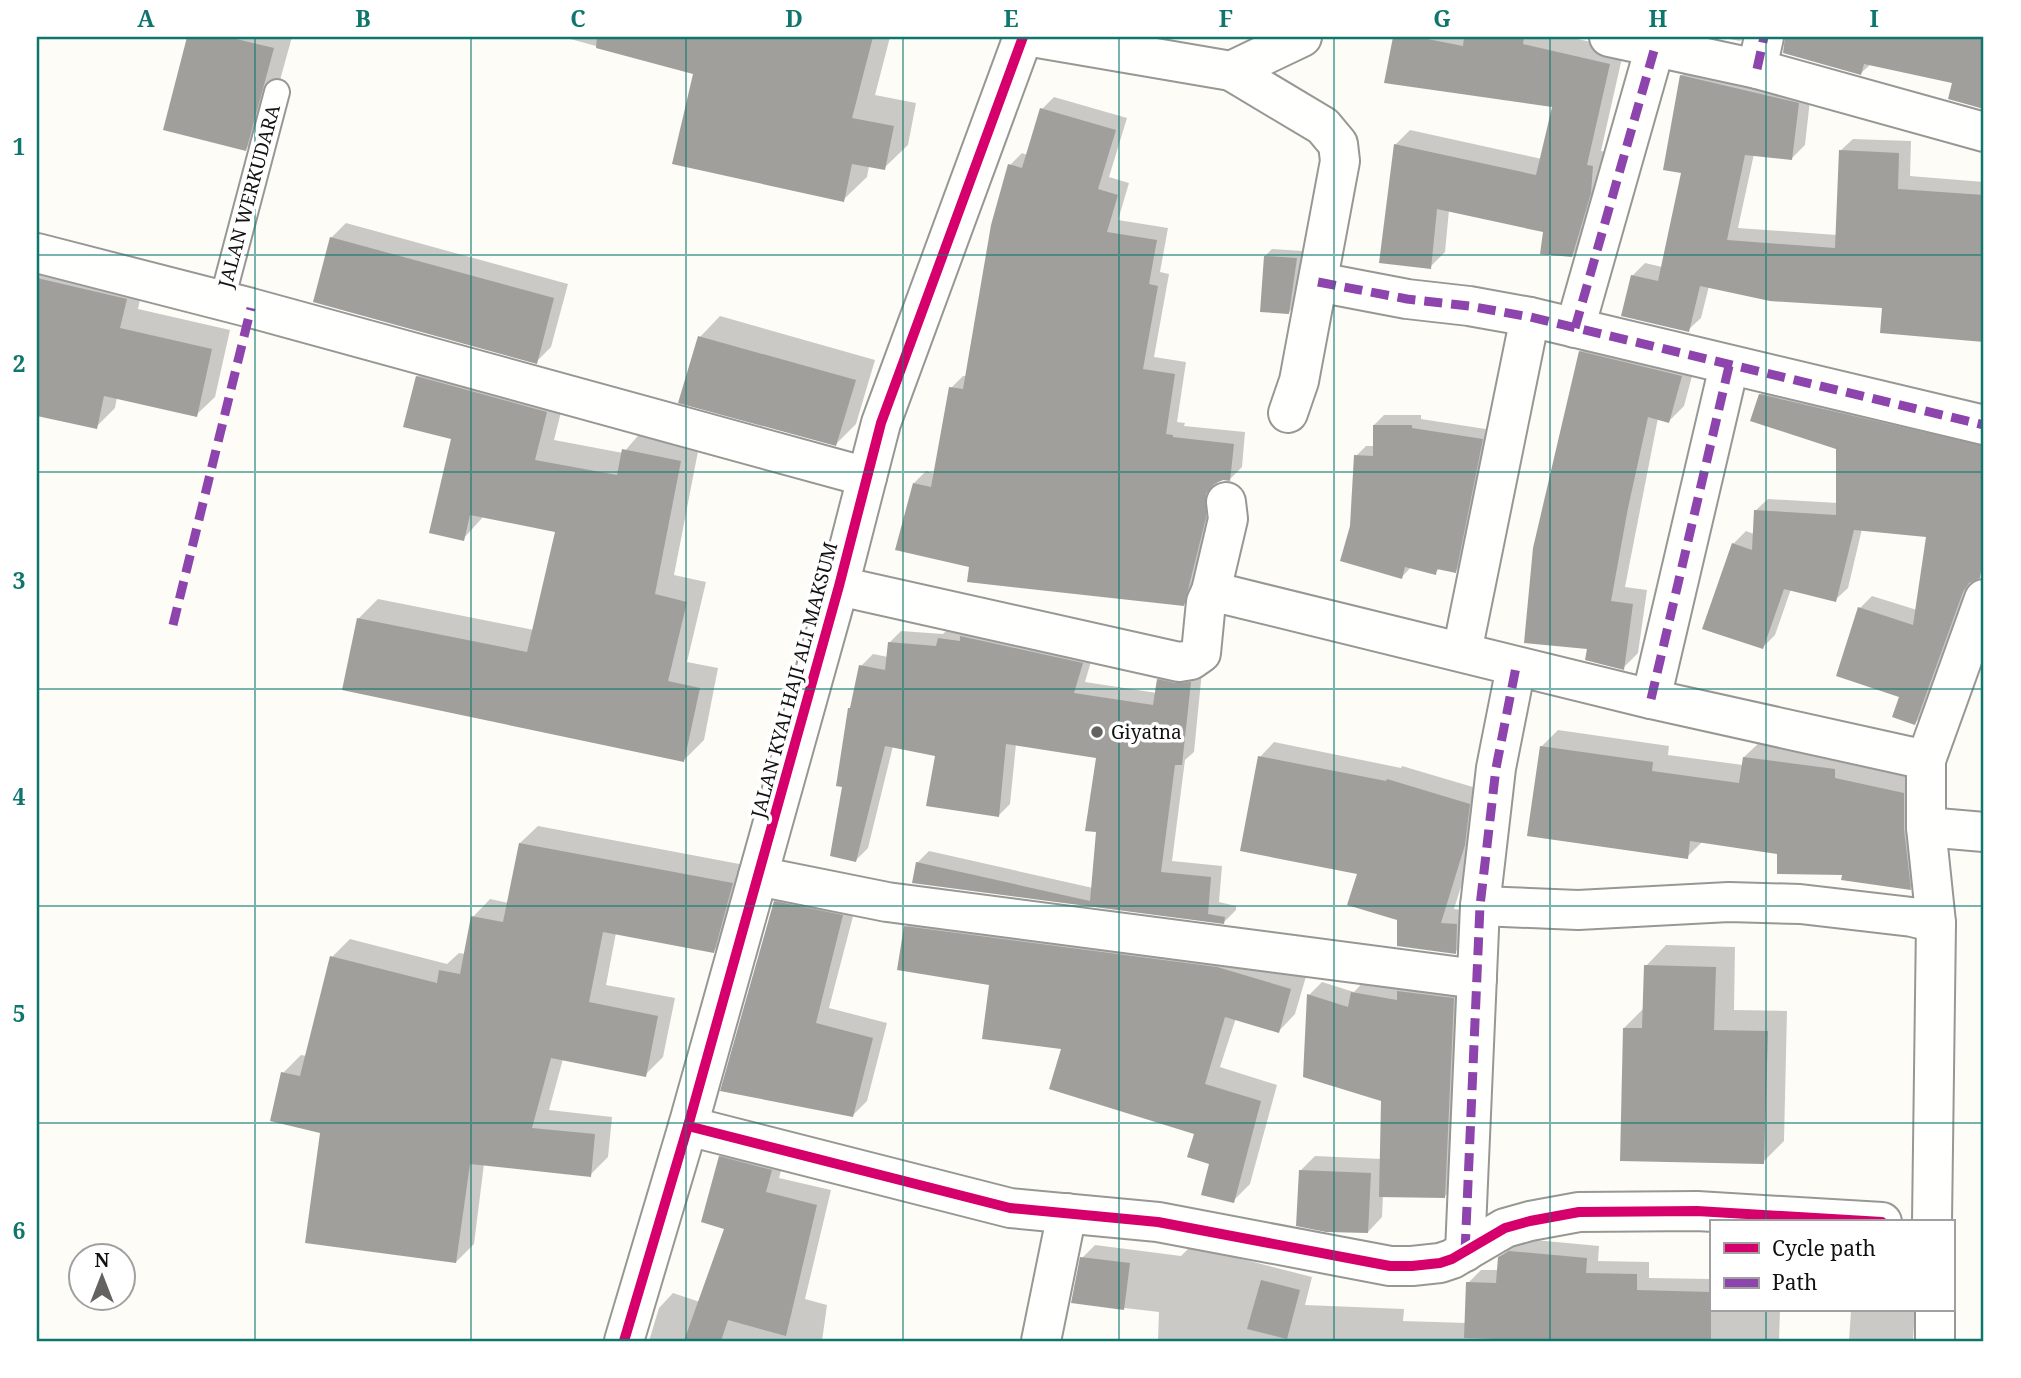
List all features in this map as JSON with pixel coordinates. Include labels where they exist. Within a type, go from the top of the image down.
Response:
[{"type":"street","name":"JALAN KYAI HAJI ALI MAKSUM","points":[[624,1341],[758,876],[839,586],[881,423],[1023,37]]},
{"type":"street","points":[[1032,37],[1231,71],[1323,126],[1338,144],[1340,161],[1300,381],[1289,413]]},
{"type":"street","points":[[1231,71],[1302,37]]},
{"type":"street","points":[[1608,37],[1655,47],[1760,53],[1984,132]]},
{"type":"street","points":[[1575,328],[1655,47]]},
{"type":"street","points":[[37,253],[222,300],[867,477]]},
{"type":"street","points":[[1318,282],[1407,299],[1530,317],[1984,425]]},
{"type":"street","points":[[1462,652],[1530,317]]},
{"type":"street","points":[[1651,699],[1730,366]]},
{"type":"street","points":[[839,586],[1179,662],[1191,660],[1201,653],[1206,602],[1228,519],[1226,502]]},
{"type":"street","points":[[1211,591],[1651,699],[1926,760]]},
{"type":"street","points":[[1933,1220],[1936,923],[1926,827],[1926,760],[1984,599]]},
{"type":"street","points":[[1465,1252],[1480,906],[1496,768],[1516,667]]},
{"type":"street","points":[[1926,827],[1984,832]]},
{"type":"street","points":[[758,876],[887,902],[1478,979]]},
{"type":"street","points":[[1480,906],[1578,910],[1729,902],[1800,904],[1912,917],[1936,923]]},
{"type":"street","points":[[688,1126],[1010,1208],[1158,1222],[1390,1266],[1440,1263],[1465,1252],[1505,1228],[1578,1212],[1696,1211],[1848,1220]]},
{"type":"street","points":[[1041,1341],[1066,1213]]},
{"type":"street","points":[[1935,1312],[1935,1341]]},
{"type":"lane","name":"JALAN WERKUDARA","points":[[222,300],[277,92]]},
{"type":"building","points":[[187,37],[228,37],[274,48],[246,151],[163,130]]},
{"type":"building","points":[[597,37],[873,37],[852,118],[894,126],[885,170],[852,164],[844,202],[672,164],[693,74],[596,48]]},
{"type":"building","points":[[1393,37],[1417,37],[1463,46],[1464,37],[1524,37],[1523,44],[1610,64],[1587,165],[1593,166],[1591,193],[1572,257],[1540,254],[1543,232],[1437,209],[1431,269],[1379,263],[1394,144],[1536,175],[1552,107],[1384,83]]},
{"type":"building","points":[[1785,37],[1984,37],[1984,109],[1948,99],[1952,83],[1864,64],[1861,75],[1783,53]]},
{"type":"building","points":[[1680,75],[1799,103],[1792,160],[1745,155],[1727,240],[1835,248],[1839,150],[1899,153],[1898,189],[1984,195],[1984,342],[1880,333],[1882,308],[1770,301],[1700,286],[1689,332],[1621,316],[1631,275],[1658,281],[1681,173],[1663,170]]},
{"type":"building","points":[[1040,108],[1116,130],[1098,189],[1118,195],[1107,232],[1157,240],[1149,284],[1158,286],[1143,369],[1175,374],[1166,434],[1234,444],[1230,481],[1223,480],[1214,484],[1206,494],[1206,518],[1184,606],[967,582],[969,567],[895,550],[913,483],[931,487],[949,387],[963,389],[991,225],[1008,164],[1022,168]]},
{"type":"building","points":[[330,237],[554,298],[537,364],[313,302]]},
{"type":"building","points":[[1264,256],[1297,258],[1289,314],[1260,312]]},
{"type":"building","points":[[37,278],[127,299],[120,328],[212,349],[197,417],[104,396],[97,429],[37,416]]},
{"type":"building","points":[[698,336],[856,380],[836,446],[678,403]]},
{"type":"building","points":[[1579,351],[1682,376],[1669,423],[1648,417],[1628,508],[1611,601],[1633,604],[1624,670],[1585,660],[1587,649],[1524,643],[1533,548]]},
{"type":"building","points":[[416,376],[547,412],[535,460],[617,475],[622,449],[681,461],[655,594],[687,602],[668,681],[700,688],[684,762],[342,690],[357,618],[527,652],[555,532],[470,515],[464,541],[429,533],[451,439],[403,427]]},
{"type":"building","points":[[1759,394],[1984,446],[1984,546],[1980,578],[1969,583],[1963,592],[1915,725],[1892,717],[1899,697],[1836,676],[1858,607],[1913,625],[1926,537],[1854,530],[1836,602],[1784,589],[1763,649],[1702,629],[1732,543],[1752,550],[1754,510],[1836,515],[1836,449],[1750,421]]},
{"type":"building","points":[[1373,425],[1412,425],[1412,428],[1483,439],[1456,573],[1437,569],[1436,575],[1405,567],[1402,579],[1340,561],[1350,526],[1354,455],[1373,456]]},
{"type":"building","points":[[960,636],[1083,663],[1074,693],[1153,705],[1157,679],[1175,683],[1191,682],[1182,765],[1175,765],[1161,872],[1211,877],[1208,914],[1225,917],[1224,924],[912,883],[916,862],[1090,901],[1096,832],[1085,831],[1096,758],[1006,744],[999,817],[926,806],[935,756],[885,746],[856,862],[830,856],[842,787],[836,786],[848,708],[859,665],[885,670],[888,642],[936,646],[938,638],[960,641]]},
{"type":"building","points":[[1540,746],[1653,762],[1652,771],[1739,783],[1743,757],[1835,769],[1835,778],[1904,793],[1904,829],[1911,890],[1841,880],[1842,875],[1777,874],[1777,854],[1690,841],[1688,859],[1527,836]]},
{"type":"building","points":[[1258,756],[1386,781],[1387,779],[1470,804],[1465,845],[1441,923],[1457,924],[1456,954],[1397,946],[1397,920],[1347,905],[1357,874],[1240,851]]},
{"type":"building","points":[[519,843],[733,883],[714,953],[603,932],[589,1002],[658,1016],[646,1077],[551,1058],[532,1128],[595,1134],[591,1177],[470,1164],[456,1263],[305,1243],[320,1133],[270,1121],[281,1072],[300,1076],[330,956],[437,983],[439,970],[460,974],[471,916],[503,922]]},
{"type":"building","points":[[774,901],[843,915],[816,1023],[873,1038],[853,1117],[720,1091]]},
{"type":"building","points":[[904,926],[1217,967],[1291,989],[1279,1033],[1225,1017],[1205,1084],[1261,1101],[1234,1203],[1201,1195],[1209,1164],[1187,1157],[1194,1134],[1049,1089],[1061,1049],[982,1039],[989,985],[897,970]]},
{"type":"building","points":[[1644,965],[1716,967],[1714,1030],[1768,1031],[1764,1164],[1620,1161],[1623,1028],[1642,1028]]},
{"type":"building","points":[[1397,991],[1454,998],[1445,1198],[1379,1197],[1381,1101],[1303,1077],[1307,994],[1348,1007],[1351,992],[1397,1000]]},
{"type":"building","points":[[719,1156],[772,1170],[766,1192],[817,1205],[786,1336],[728,1320],[721,1341],[684,1341],[724,1229],[701,1222]]},
{"type":"building","points":[[1299,1170],[1371,1173],[1368,1233],[1326,1232],[1296,1226]]},
{"type":"building","points":[[1509,1251],[1587,1258],[1586,1273],[1637,1274],[1637,1290],[1710,1292],[1711,1341],[1464,1338],[1466,1282],[1496,1283],[1498,1257]]},
{"type":"building","points":[[1080,1257],[1130,1263],[1124,1310],[1071,1303]]},
{"type":"building","points":[[1261,1280],[1300,1290],[1287,1339],[1247,1329]]},
{"type":"marked path","points":[[1757,69],[1764,37]]},
{"type":"marked path","points":[[1575,328],[1655,47]]},
{"type":"marked path","points":[[1318,282],[1407,299],[1530,317],[1984,425]]},
{"type":"marked path","points":[[173,625],[251,308]]},
{"type":"marked path","points":[[1651,699],[1729,366]]},
{"type":"marked path","points":[[1465,1252],[1480,906],[1496,768],[1516,667]]},
{"type":"cycle path","points":[[624,1341],[688,1126],[839,586],[881,423],[1023,37]]},
{"type":"cycle path","points":[[688,1126],[1010,1208],[1158,1222],[1390,1266],[1440,1263],[1452,1259],[1505,1228],[1579,1212],[1697,1211],[1848,1220]]},
{"type":"place","name":"Giyatna","points":[[1097,732]]}]
